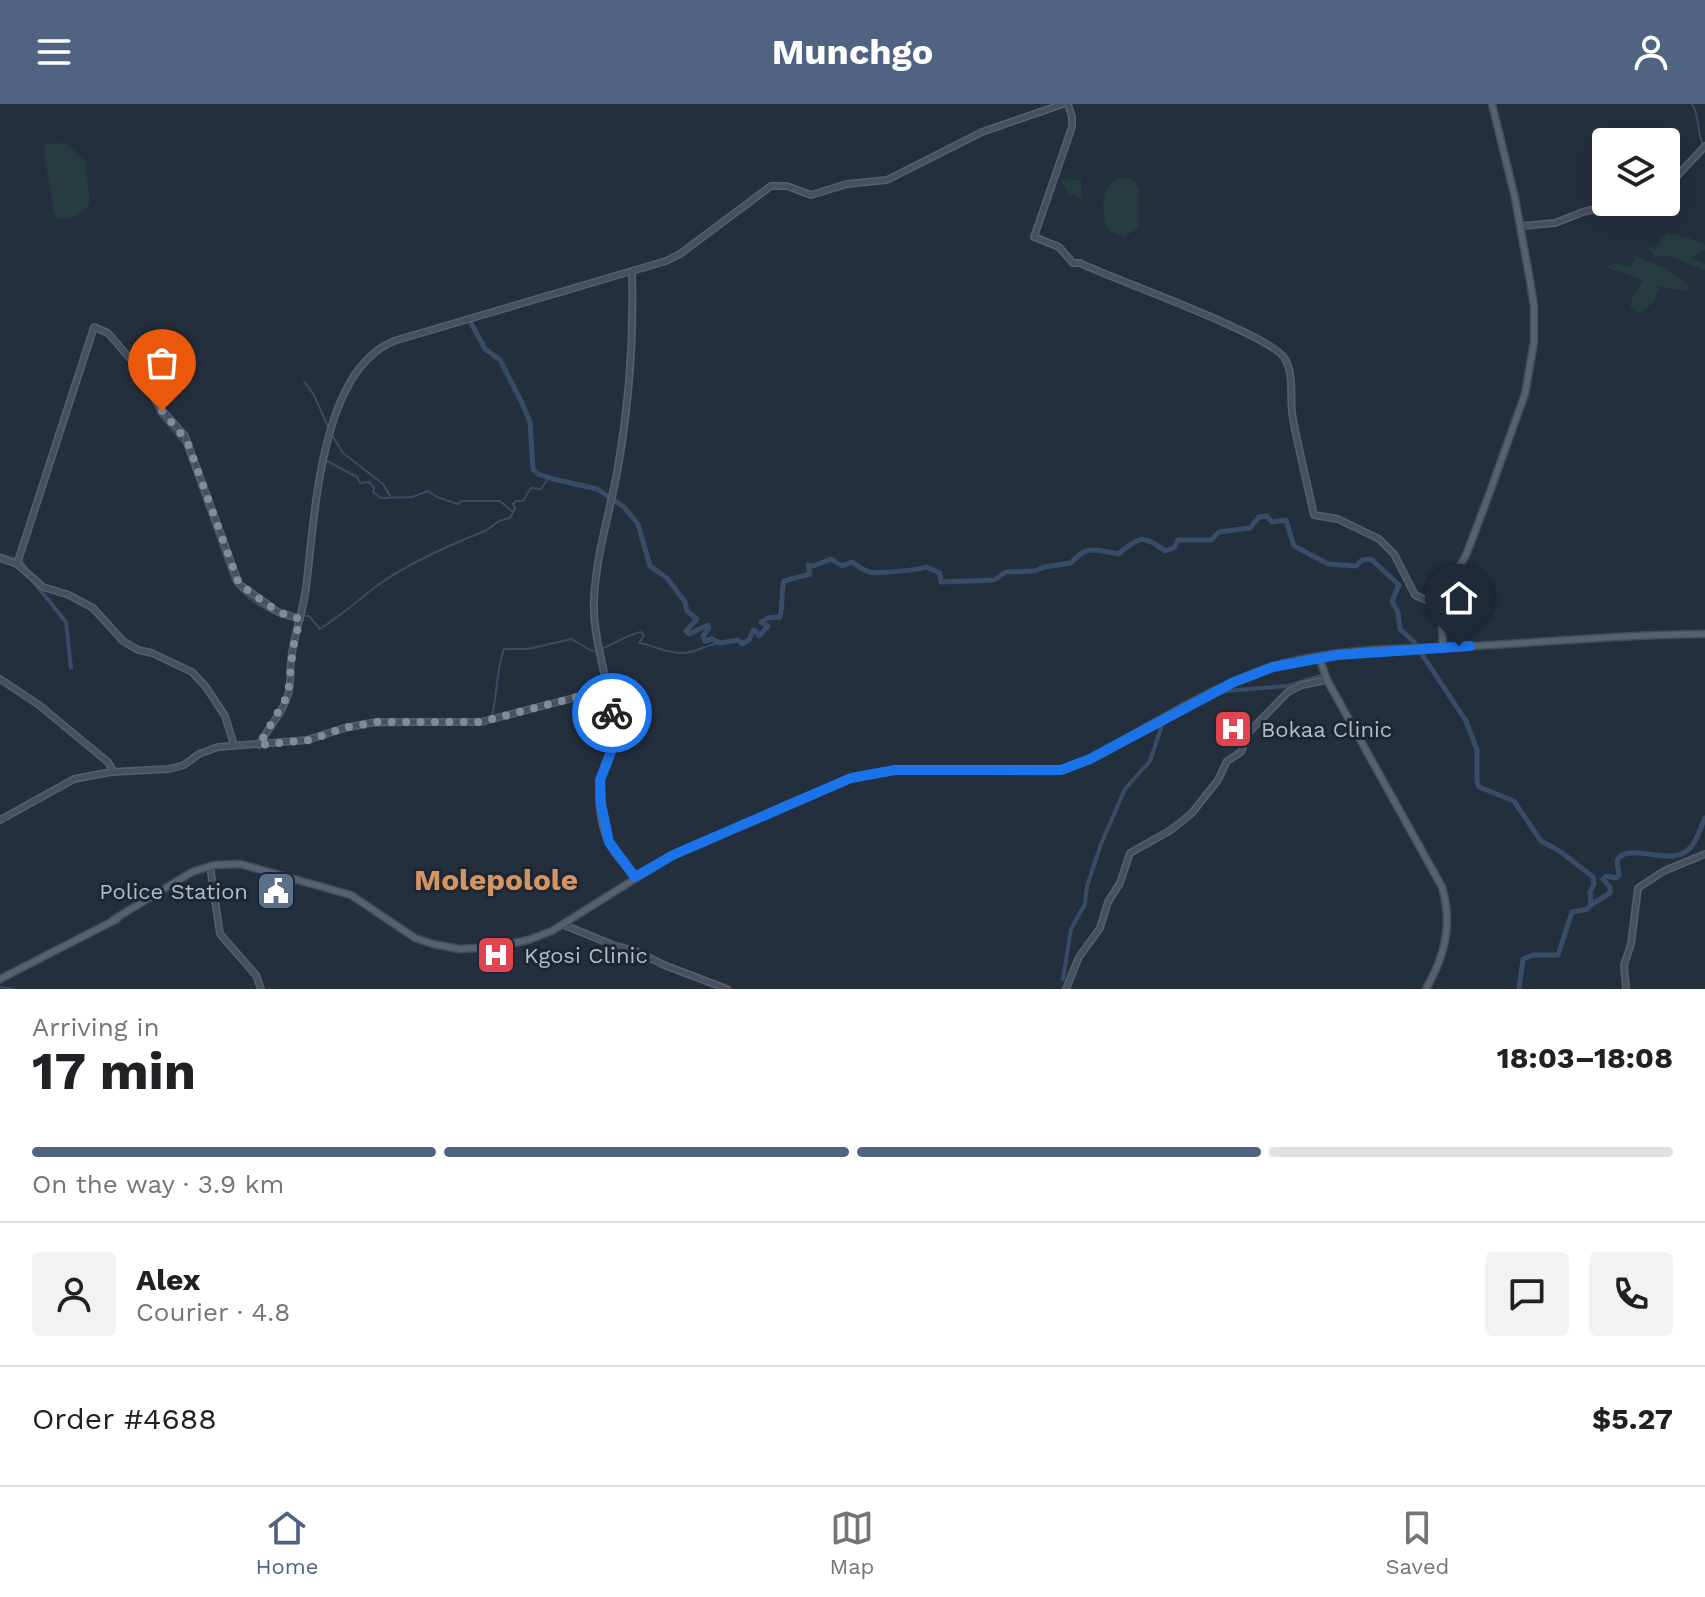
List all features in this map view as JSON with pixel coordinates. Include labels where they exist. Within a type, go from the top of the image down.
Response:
[{"type":"main road","points":[[1445,645],[1441,607],[1445,589],[1473,537],[1523,400],[1535,334],[1534,306],[1520,226],[1492,104]]},
{"type":"main road","points":[[0,979],[153,899],[177,881],[210,866],[235,864],[254,867],[345,892],[415,938],[448,948],[503,946],[542,936],[673,855],[824,787],[859,775],[895,770],[1052,771],[1067,768],[1090,759],[1242,678],[1273,667],[1320,661],[1328,656],[1445,645],[1705,634]]},
{"type":"main road","points":[[1320,661],[1327,680],[1442,887],[1447,937],[1440,962],[1426,989]]},
{"type":"street","points":[[259,745],[288,695],[315,507],[332,424],[343,394],[372,354],[393,341],[632,273],[680,254],[771,186],[787,186],[811,195],[847,184],[887,180],[982,132],[1066,104],[1072,117],[1072,127],[1034,237],[1059,247],[1073,263],[1080,263],[1265,341],[1279,351],[1289,368],[1292,417],[1314,515],[1338,519],[1379,539],[1394,554],[1415,595],[1441,607]]},
{"type":"street","points":[[1680,173],[1704,148]]},
{"type":"street","points":[[1520,226],[1555,223],[1592,210]]},
{"type":"street","points":[[632,273],[632,355],[612,496],[594,587],[594,616],[612,704],[613,738],[600,780],[601,804],[609,842],[635,877]]},
{"type":"street","points":[[18,562],[94,327],[108,333],[139,369],[159,407],[185,436],[239,584],[278,612],[301,617]]},
{"type":"street","points":[[0,558],[18,562],[43,587],[69,595],[96,610],[123,641],[138,650],[152,653],[192,672],[225,716],[234,745]]},
{"type":"street","points":[[0,679],[39,705],[108,762],[114,772]]},
{"type":"street","points":[[1066,989],[1079,957],[1100,928],[1130,853],[1171,830],[1192,813],[1218,780],[1227,761],[1241,752],[1248,733],[1288,692],[1302,685],[1327,680]]},
{"type":"street","points":[[0,819],[74,779],[114,772],[169,769],[184,765],[210,749],[310,740],[344,728],[376,722],[481,722],[608,689]]},
{"type":"street","points":[[1626,989],[1624,965],[1631,944],[1638,888],[1664,871],[1705,854]]},
{"type":"street","points":[[210,866],[220,934],[256,975],[261,989]]},
{"type":"street","points":[[564,925],[723,988]]},
{"type":"green space","points":[[66,143],[85,161],[90,203],[76,216],[62,219],[54,213],[44,153],[45,144]]},
{"type":"green space","points":[[1121,177],[1133,180],[1139,188],[1138,228],[1124,237],[1109,231],[1103,208],[1109,185]]},
{"type":"green space","points":[[1061,179],[1081,180],[1082,199],[1068,194]]},
{"type":"green space","points":[[1667,233],[1705,245],[1705,250],[1691,258],[1705,264],[1705,270],[1675,258],[1655,257],[1649,246],[1654,249]]},
{"type":"green space","points":[[1636,256],[1663,268],[1689,285],[1686,291],[1659,286],[1654,302],[1639,313],[1630,306],[1643,280],[1606,267],[1616,263],[1631,267]]},
{"type":"waterway","points":[[1692,104],[1704,147]]},
{"type":"waterway","points":[[471,323],[485,349],[500,360],[522,403],[530,422],[533,469],[553,479],[597,489],[624,507],[638,524],[650,566],[667,578],[685,602],[687,611],[697,619],[686,631],[689,634],[708,625],[703,636],[705,641],[712,639],[720,643],[738,640],[742,644],[749,640],[753,630],[759,636],[768,626],[761,622],[780,617],[784,581],[810,574],[808,565],[831,559],[842,566],[852,562],[873,572],[926,567],[940,573],[941,582],[994,580],[1006,572],[1035,571],[1071,563],[1087,551],[1118,554],[1141,540],[1165,551],[1174,548],[1178,540],[1211,540],[1219,532],[1250,528],[1259,517],[1267,516],[1272,522],[1286,520],[1294,546],[1328,564],[1356,566],[1362,560],[1371,559],[1399,585],[1392,601],[1398,612],[1400,629],[1414,642],[1466,721],[1477,750],[1479,787],[1514,801],[1541,841],[1593,877],[1591,905],[1572,912],[1558,955],[1533,955],[1523,959],[1519,989]]},
{"type":"waterway","points":[[304,381],[314,395],[329,429]]},
{"type":"waterway","points":[[157,412],[184,444],[233,581],[244,594],[268,610],[285,618],[293,618]]},
{"type":"waterway","points":[[332,435],[343,453],[383,484],[390,496]]},
{"type":"waterway","points":[[327,461],[357,477],[360,483],[369,482],[374,488],[373,492],[381,498],[412,497],[428,491],[458,504],[461,501],[500,501],[513,512],[516,501],[523,501],[531,488],[541,489],[549,477]]},
{"type":"waterway","points":[[302,616],[309,616],[320,629],[411,564],[487,530],[499,521],[510,518],[513,512]]},
{"type":"waterway","points":[[0,555],[21,562],[30,574]]},
{"type":"waterway","points":[[33,581],[66,622],[71,668]]},
{"type":"waterway","points":[[487,723],[490,723],[493,714],[504,649],[528,649],[571,639],[592,651],[641,632],[644,635],[639,643],[677,653],[693,652],[720,643]]},
{"type":"waterway","points":[[1063,979],[1071,929],[1085,904],[1087,886],[1101,844],[1125,789],[1150,761],[1163,722],[1226,691],[1288,686],[1321,676]]},
{"type":"waterway","points":[[367,726],[481,724]]},
{"type":"waterway","points":[[310,742],[349,730]]},
{"type":"waterway","points":[[271,746],[295,743]]},
{"type":"waterway","points":[[1592,904],[1610,893],[1610,887],[1603,879],[1619,875],[1617,861],[1620,856],[1628,853],[1666,856],[1683,853],[1695,841],[1705,818]]},
{"type":"waterway","points":[[0,987],[14,989]]},
{"type":"way so far","points":[[162,411],[187,441],[237,581],[278,612],[300,619],[291,660],[288,695],[259,745],[310,740],[344,728],[376,722],[481,722],[608,689],[612,713]]},
{"type":"place","name":"Bokaa Clinic","points":[[1233,729]]},
{"type":"place","name":"Police Station","points":[[276,891]]},
{"type":"place","name":"Kgosi Clinic","points":[[496,955]]},
{"type":"district","name":"Molepolole","points":[[496,879]]},
{"type":"route","points":[[612,713],[611,752],[600,780],[602,816],[609,842],[635,877],[725,831],[851,778],[895,770],[1061,770],[1090,759],[1234,682],[1268,668],[1319,657],[1470,646],[1459,646]]}]
